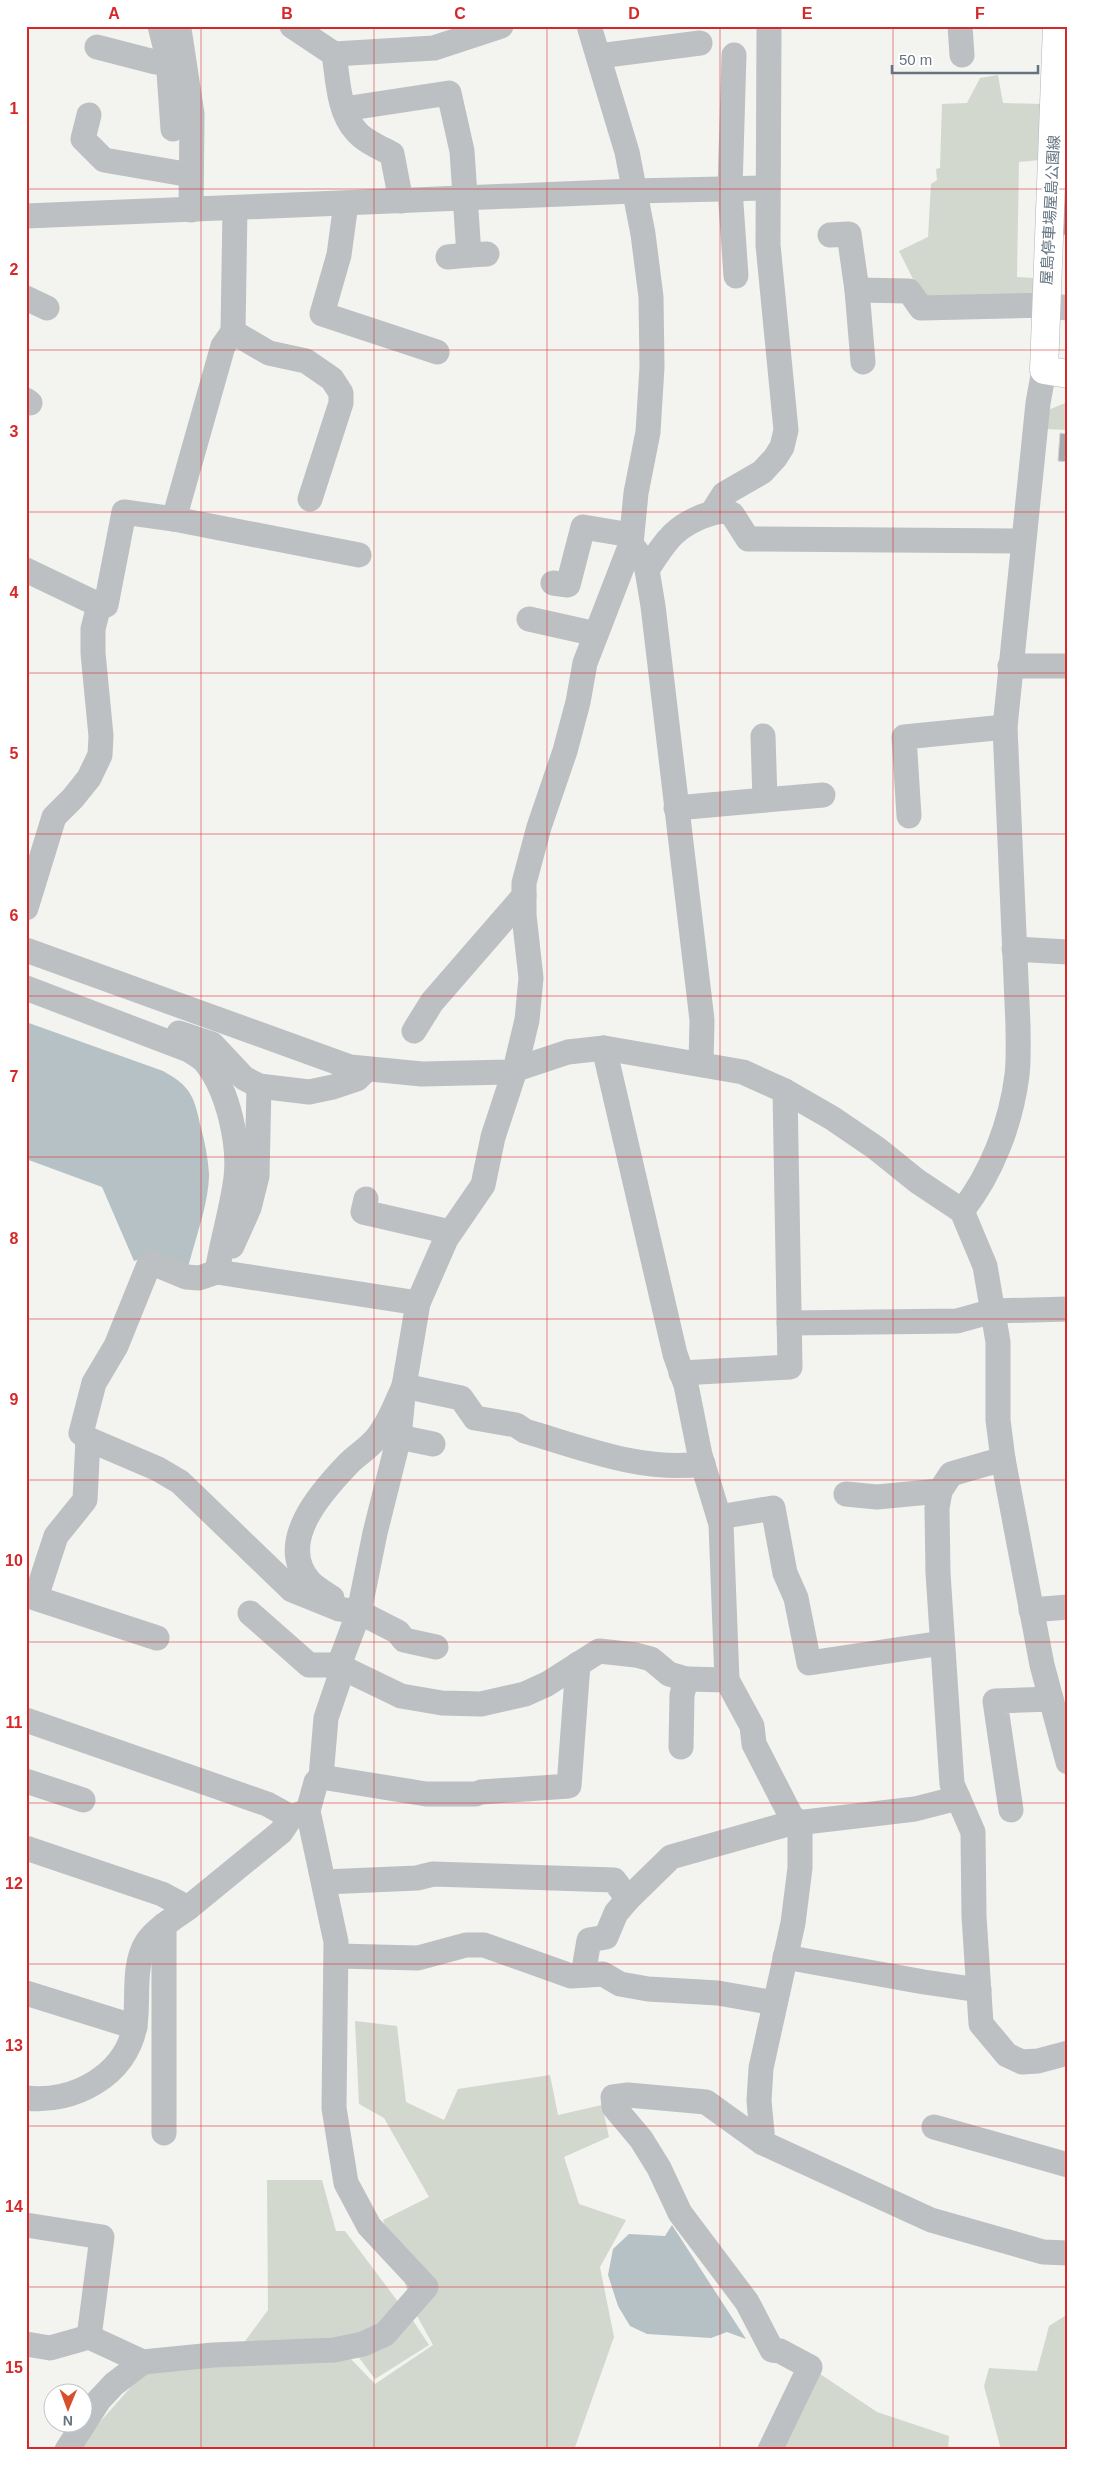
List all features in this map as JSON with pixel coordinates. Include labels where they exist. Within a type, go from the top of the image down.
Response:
[{"type":"main road","name":"屋島停車場屋島公園線","points":[[1056,372],[1057,26]]},
{"type":"street","points":[[292,26],[334,54],[434,48],[501,26]]},
{"type":"street","points":[[26,2098],[63,2097],[89,2087],[113,2068],[127,2050],[135,2027],[140,1964],[147,1943],[164,1925],[188,1908],[281,1832],[299,1814],[316,1782],[321,1777],[326,1718],[356,1611],[399,1437],[404,1386],[418,1303],[450,1232],[483,1185],[493,1137],[515,1070],[527,1020],[531,978],[524,915],[524,883],[539,827],[565,751],[578,702],[585,664],[631,540],[636,493],[648,432],[652,367],[651,298],[643,234],[627,152],[589,26]]},
{"type":"street","points":[[712,513],[724,494],[762,472],[775,458],[782,447],[786,430],[768,245],[769,26]]},
{"type":"street","points":[[960,26],[962,55]]},
{"type":"street","points":[[172,129],[175,57],[179,27]]},
{"type":"street","points":[[599,56],[700,43]]},
{"type":"street","points":[[97,47],[155,62],[175,57]]},
{"type":"street","points":[[334,54],[344,109],[357,133],[392,154],[401,201]]},
{"type":"street","points":[[734,56],[730,188],[736,276]]},
{"type":"street","points":[[175,57],[192,114],[190,210]]},
{"type":"street","points":[[344,109],[449,93],[462,151],[468,256]]},
{"type":"street","points":[[89,115],[83,139],[104,160],[191,175]]},
{"type":"street","points":[[26,216],[634,191],[767,188]]},
{"type":"street","points":[[346,203],[340,255],[322,314],[437,352]]},
{"type":"street","points":[[174,519],[223,346],[232,332],[235,208]]},
{"type":"street","points":[[830,235],[849,234],[857,290],[863,362]]},
{"type":"street","points":[[857,290],[909,291],[921,308],[1057,307]]},
{"type":"street","points":[[232,332],[269,354],[306,361],[332,379],[341,393],[341,403],[310,499]]},
{"type":"street","points":[[962,1211],[984,1177],[1008,1121],[1017,1074],[1018,1025],[1004,727],[1038,403],[1056,372]]},
{"type":"street","points":[[647,570],[666,540],[677,529],[694,519],[724,511],[732,514],[748,539],[1023,541]]},
{"type":"street","points":[[26,570],[99,605],[106,605],[124,512],[174,519],[359,555]]},
{"type":"street","points":[[553,583],[568,585],[583,527],[631,540],[646,564],[702,1020],[701,1064]]},
{"type":"street","points":[[26,908],[54,818],[88,778],[100,755],[101,736],[93,653],[93,629],[99,605]]},
{"type":"street","points":[[529,619],[596,634]]},
{"type":"street","points":[[1010,666],[1068,666]]},
{"type":"street","points":[[909,816],[904,738],[1004,727]]},
{"type":"street","points":[[763,736],[765,800]]},
{"type":"street","points":[[676,808],[824,794]]},
{"type":"street","points":[[414,1031],[432,1002],[524,896]]},
{"type":"street","points":[[1014,949],[1068,952]]},
{"type":"street","points":[[26,950],[350,1067],[422,1074],[508,1072],[568,1052],[604,1048],[743,1072],[786,1090],[876,1148],[917,1181],[962,1211],[985,1266],[998,1342],[998,1420],[1003,1459],[1031,1610],[1051,1699],[1068,1762]]},
{"type":"street","points":[[26,988],[118,1021],[189,1050],[206,1062],[220,1082],[230,1119],[235,1148],[236,1176],[218,1272]]},
{"type":"street","points":[[118,1021],[130,1019],[212,1044],[244,1078],[259,1086],[309,1092],[357,1078],[367,1069]]},
{"type":"street","points":[[604,1048],[675,1354],[686,1386],[702,1464],[718,1517],[724,1582],[727,1680],[752,1726],[754,1744],[791,1816],[800,1823]]},
{"type":"street","points":[[218,1272],[226,1261],[249,1208],[257,1176],[259,1086]]},
{"type":"street","points":[[681,1373],[790,1367],[786,1090]]},
{"type":"street","points":[[366,1199],[363,1212],[450,1232]]},
{"type":"street","points":[[356,1611],[339,1609],[292,1590],[180,1482],[158,1469],[88,1439],[81,1433],[94,1383],[116,1346],[150,1262],[186,1277],[198,1278],[218,1272],[418,1303]]},
{"type":"street","points":[[789,1323],[957,1321],[993,1311],[1068,1309]]},
{"type":"street","points":[[404,1386],[461,1398],[475,1418],[516,1425],[525,1431],[606,1457],[682,1466],[702,1464]]},
{"type":"street","points":[[404,1386],[388,1420],[375,1440],[349,1464],[303,1523],[296,1546],[304,1574],[311,1583],[356,1611],[398,1632],[404,1640],[436,1647]]},
{"type":"street","points":[[399,1437],[432,1444]]},
{"type":"street","points":[[88,1439],[85,1500],[56,1536],[31,1596],[157,1638]]},
{"type":"street","points":[[1003,1459],[950,1474],[940,1491],[937,1508],[942,1643],[952,1784],[973,1832],[974,1916],[981,2024],[1007,2054],[1022,2062],[1038,2061],[1068,2052]]},
{"type":"street","points":[[846,1494],[878,1496],[940,1491]]},
{"type":"street","points":[[718,1517],[773,1508],[785,1573],[796,1598],[809,1663],[942,1643]]},
{"type":"street","points":[[1031,1610],[1068,1607]]},
{"type":"street","points":[[250,1613],[310,1664],[341,1667],[401,1696],[442,1703],[480,1704],[525,1694],[547,1684],[599,1651],[636,1655],[651,1660],[669,1674],[686,1679],[727,1680]]},
{"type":"street","points":[[321,1777],[426,1794],[476,1794],[481,1792],[569,1786],[578,1664]]},
{"type":"street","points":[[681,1747],[682,1695],[686,1679]]},
{"type":"street","points":[[1011,1810],[995,1700],[1051,1699]]},
{"type":"street","points":[[26,1720],[299,1814]]},
{"type":"street","points":[[26,1781],[83,1800]]},
{"type":"street","points":[[583,1975],[589,1940],[606,1936],[616,1913],[671,1858],[788,1824],[915,1810],[958,1798]]},
{"type":"street","points":[[26,2344],[50,2348],[88,2337],[143,2362],[213,2355],[334,2350],[363,2344],[385,2334],[426,2287],[369,2226],[346,2183],[334,2108],[336,1942],[324,1882],[299,1814]]},
{"type":"street","points":[[763,2143],[759,2102],[761,2068],[793,1923],[800,1868],[800,1823]]},
{"type":"street","points":[[26,1848],[162,1894],[188,1908]]},
{"type":"street","points":[[324,1882],[417,1878],[433,1874],[614,1880],[628,1899]]},
{"type":"street","points":[[164,1925],[164,2133]]},
{"type":"street","points":[[337,1956],[418,1958],[466,1945],[484,1945],[571,1976],[603,1974],[620,1984],[648,1989],[718,1993],[775,2003]]},
{"type":"street","points":[[785,1956],[924,1982],[979,1990]]},
{"type":"street","points":[[26,1993],[135,2027]]},
{"type":"street","points":[[770,2450],[810,2367],[780,2351],[772,2350],[747,2302],[680,2213],[659,2168],[641,2139],[614,2107],[613,2097],[628,2095],[706,2102],[763,2143],[931,2220],[1043,2252],[1068,2253]]},
{"type":"street","points":[[934,2127],[1068,2165]]},
{"type":"street","points":[[26,2225],[102,2237],[88,2337]]},
{"type":"street","points":[[67,2450],[99,2400],[114,2384],[143,2362]]},
{"type":"shaded area","points":[[998,75],[1003,103],[1042,104],[1041,160],[1019,162],[1017,277],[1034,278],[1032,300],[925,303],[899,251],[928,237],[931,184],[937,180],[936,169],[940,168],[942,104],[967,103],[980,78]]},
{"type":"shaded area","points":[[1068,402],[1068,430],[1046,429],[1048,410]]},
{"type":"shaded area","points":[[26,1022],[163,1071],[180,1082],[190,1094],[194,1101],[204,1139],[209,1174],[207,1198],[187,1272],[152,1255],[134,1261],[102,1187],[26,1159]]},
{"type":"shaded area","points":[[355,2021],[397,2026],[406,2102],[444,2120],[458,2089],[550,2075],[558,2115],[602,2105],[609,2137],[564,2157],[579,2204],[626,2220],[600,2267],[614,2337],[574,2450],[75,2450],[89,2434],[92,2434],[92,2431],[146,2370],[349,2357],[375,2384],[433,2345],[415,2312],[383,2220],[429,2197],[384,2118],[359,2104]]},
{"type":"shaded area","points":[[267,2180],[322,2180],[336,2231],[345,2231],[402,2307],[363,2340],[240,2348],[268,2310]]},
{"type":"shaded area","points":[[672,2225],[746,2339],[727,2332],[711,2338],[647,2334],[630,2326],[618,2306],[608,2275],[613,2249],[629,2234],[665,2236]]},
{"type":"shaded area","points":[[408,2313],[429,2345],[375,2379],[354,2351]]},
{"type":"shaded area","points":[[1068,2314],[1068,2450],[1001,2450],[984,2386],[989,2368],[1037,2371],[1049,2326]]},
{"type":"shaded area","points":[[817,2372],[877,2412],[949,2436],[948,2450],[776,2450]]},
{"type":"building","points":[[1063,195],[1068,195],[1068,235],[1062,235]]},
{"type":"building","points":[[1060,433],[1068,434],[1068,462],[1058,461]]}]
